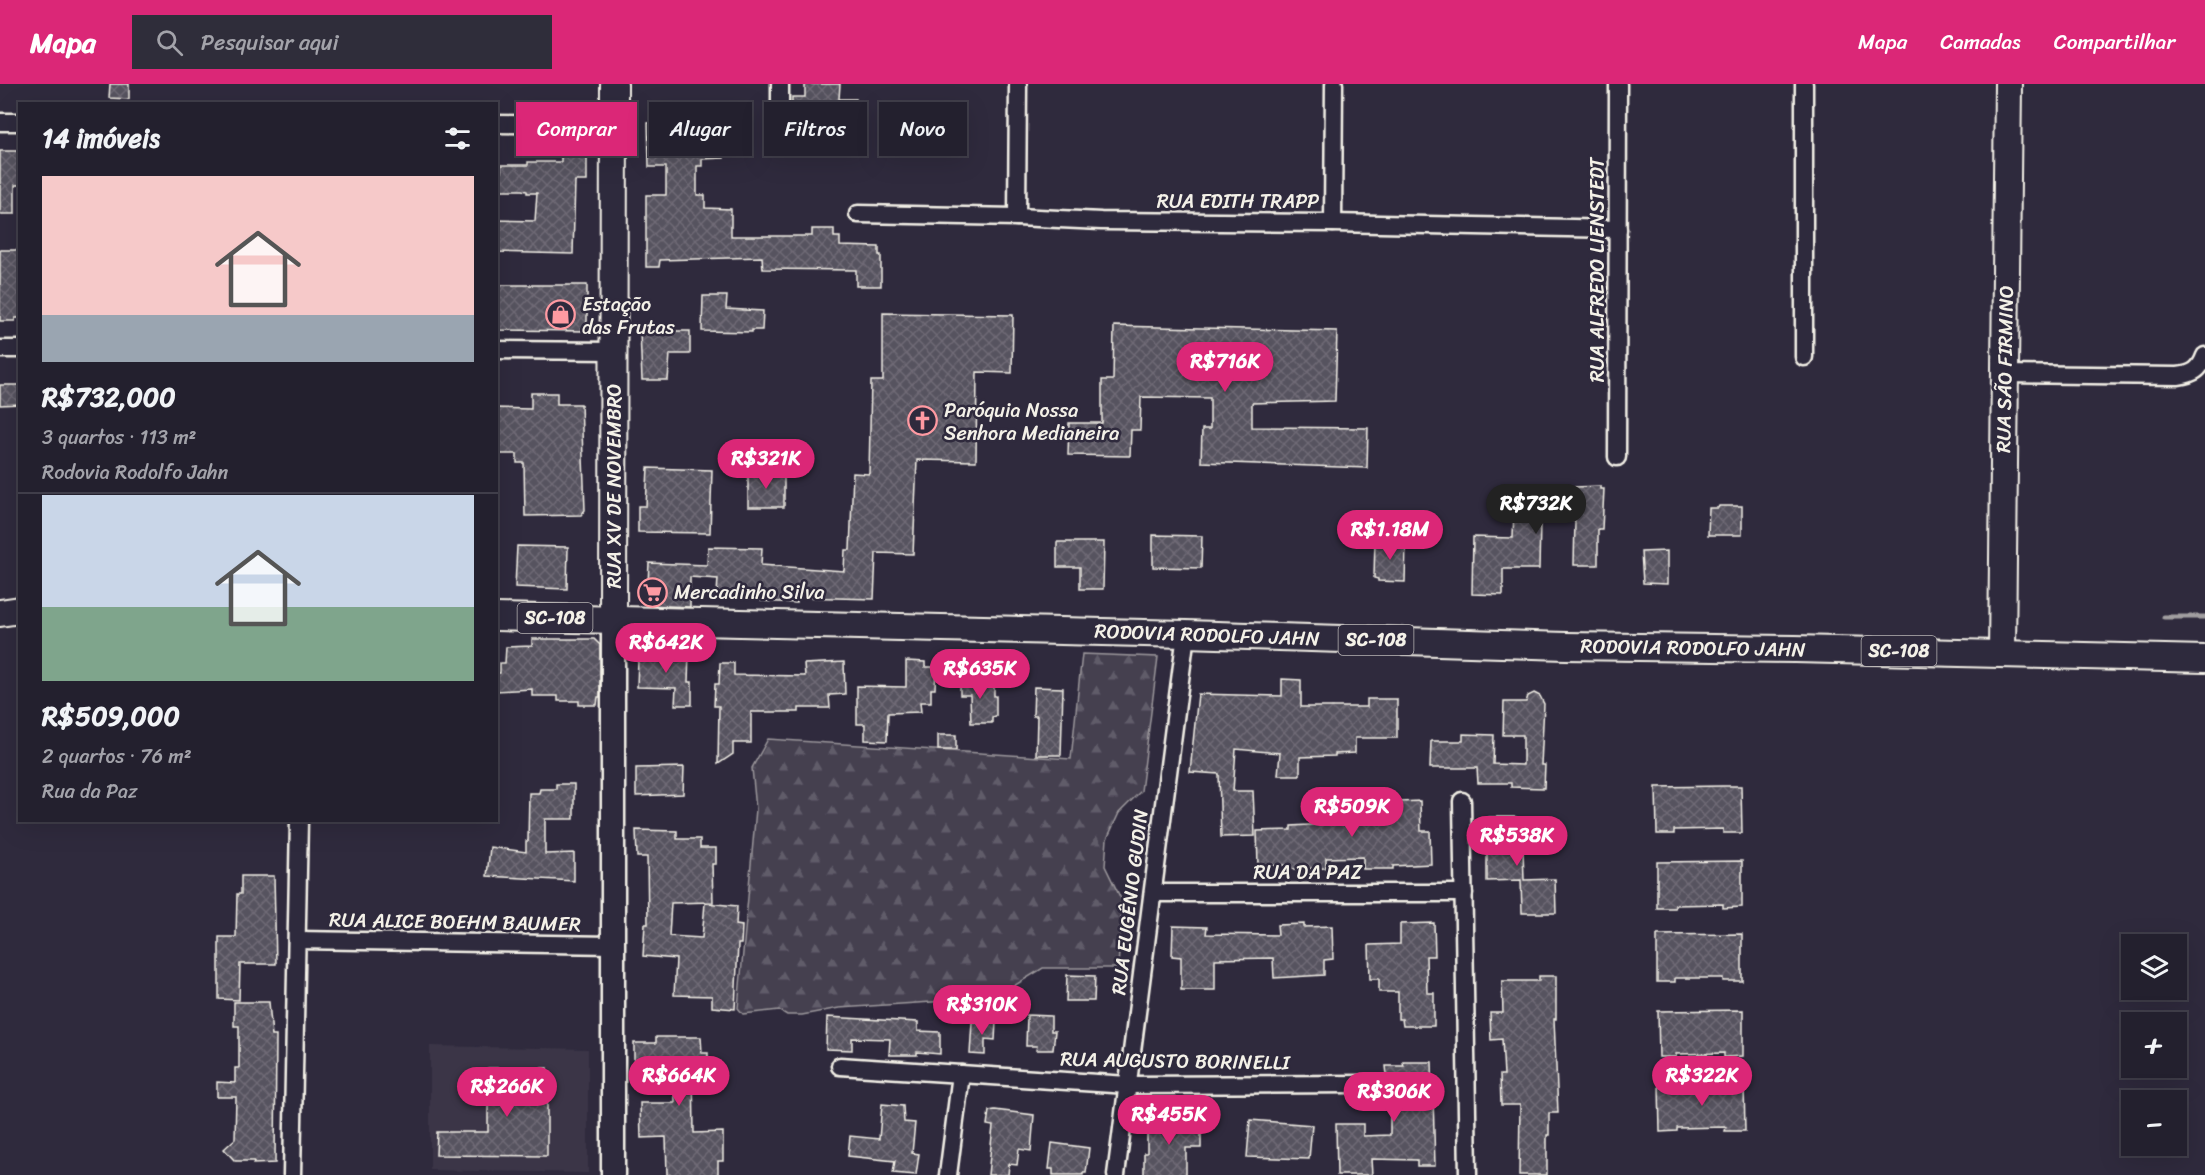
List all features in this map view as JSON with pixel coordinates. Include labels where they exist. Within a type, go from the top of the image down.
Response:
[{"type":"main road","name":"RUA XV DE NOVEMBRO","points":[[614,84],[614,102]]},
{"type":"main road","name":"RUA SÃO FIRMINO","points":[[2002,654],[2008,84]]},
{"type":"main road","name":"RUA XV DE NOVEMBRO","points":[[614,156],[614,620]]},
{"type":"main road","points":[[0,613],[18,610]]},
{"type":"main road","name":"RODOVIA RODOLFO JAHN","points":[[498,616],[1566,646],[2205,659]]},
{"type":"street","points":[[780,84],[780,102]]},
{"type":"street","points":[[1017,217],[1018,84]]},
{"type":"street","points":[[1333,223],[1334,84]]},
{"type":"street","name":"RUA ALFREDO LIENSTEDT","points":[[1617,457],[1618,84]]},
{"type":"street","points":[[1804,84],[1804,357]]},
{"type":"street","points":[[0,122],[18,122]]},
{"type":"street","points":[[498,124],[516,124]]},
{"type":"street","name":"RUA EDITH TRAPP","points":[[858,214],[1101,221],[1618,229]]},
{"type":"street","points":[[0,349],[18,349]]},
{"type":"street","points":[[498,350],[614,351]]},
{"type":"street","points":[[2005,374],[2178,376],[2196,372],[2205,356]]},
{"type":"street","name":"RUA XV DE NOVEMBRO","points":[[613,1175],[614,620]]},
{"type":"street","name":"RUA EUGÊNIO GUDIN","points":[[1116,1175],[1186,634]]},
{"type":"street","points":[[1462,801],[1468,1175]]},
{"type":"street","points":[[292,1175],[299,822]]},
{"type":"street","name":"RUA DA PAZ","points":[[1153,893],[1464,893]]},
{"type":"street","name":"RUA ALICE BOEHM BAUMER","points":[[297,940],[613,945]]},
{"type":"street","name":"RUA AUGUSTO BORINELLI","points":[[840,1066],[1128,1085],[1365,1084]]},
{"type":"street","points":[[948,1175],[961,1074]]},
{"type":"shaded area","points":[[430,1046],[588,1049],[588,1173],[430,1170]]},
{"type":"green space","points":[[1082,654],[1158,657],[1141,791],[1119,813],[1107,839],[1105,866],[1122,901],[1118,968],[1043,968],[994,998],[839,1008],[802,1015],[787,1015],[779,1010],[743,1014],[738,1008],[756,809],[752,768],[768,739],[1071,759]]},
{"type":"building","points":[[110,84],[129,84],[129,99],[109,98]]},
{"type":"building","points":[[805,84],[840,84],[839,99],[856,99],[856,102],[792,102],[792,97],[805,97]]},
{"type":"building","points":[[648,123],[649,156],[724,156],[724,158],[702,159],[702,166],[697,166],[697,195],[705,195],[705,208],[731,209],[731,236],[812,236],[812,229],[834,229],[834,237],[840,237],[840,246],[879,247],[881,286],[856,286],[856,270],[763,269],[762,257],[660,260],[659,267],[646,267],[646,195],[666,195],[666,167],[649,167]]},
{"type":"building","points":[[0,151],[18,151],[15,214],[0,214]]},
{"type":"building","points":[[561,156],[587,156],[587,181],[575,181],[573,254],[498,252],[498,220],[535,221],[537,193],[501,190],[501,165],[528,165],[528,162],[561,162]]},
{"type":"building","points":[[0,250],[18,250],[18,318],[15,318],[15,321],[0,321]]},
{"type":"building","points":[[498,285],[587,285],[587,331],[498,330]]},
{"type":"building","points":[[703,296],[727,296],[726,309],[763,311],[762,330],[752,330],[752,332],[702,331]]},
{"type":"building","points":[[883,313],[1013,315],[1012,373],[977,372],[976,461],[917,460],[913,554],[876,553],[874,599],[797,597],[797,603],[761,601],[761,594],[717,593],[718,579],[690,577],[690,607],[647,605],[649,563],[707,565],[708,547],[762,548],[761,565],[844,571],[845,550],[850,550],[853,473],[869,474],[871,381],[883,381]]},
{"type":"building","points":[[1114,326],[1337,331],[1335,401],[1252,403],[1252,427],[1368,428],[1367,468],[1201,462],[1202,429],[1210,429],[1210,398],[1141,397],[1140,430],[1131,430],[1130,456],[1068,455],[1069,423],[1102,423],[1102,380],[1113,380]]},
{"type":"building","points":[[640,331],[690,331],[690,354],[670,354],[668,380],[642,380]]},
{"type":"building","points":[[0,385],[18,385],[18,404],[0,405]]},
{"type":"building","points":[[531,393],[557,393],[557,404],[581,404],[585,510],[581,515],[525,516],[524,463],[517,463],[517,454],[498,454],[498,408],[531,409]]},
{"type":"building","points":[[648,468],[712,470],[710,533],[638,532],[638,506],[646,506]]},
{"type":"building","points":[[748,472],[784,472],[784,507],[748,507]]},
{"type":"building","points":[[1508,484],[1540,484],[1540,501],[1576,501],[1575,487],[1600,486],[1600,489],[1604,489],[1602,529],[1598,529],[1598,565],[1574,565],[1575,521],[1540,521],[1539,569],[1503,569],[1503,595],[1472,594],[1473,537],[1513,538],[1514,507],[1508,507]]},
{"type":"building","points":[[1742,506],[1742,535],[1708,535],[1709,508]]},
{"type":"building","points":[[1153,535],[1202,536],[1201,568],[1153,567]]},
{"type":"building","points":[[1375,539],[1406,542],[1405,582],[1378,581],[1374,578]]},
{"type":"building","points":[[1057,542],[1104,542],[1103,589],[1080,589],[1080,567],[1057,567]]},
{"type":"building","points":[[517,546],[568,547],[567,589],[515,587]]},
{"type":"building","points":[[1667,551],[1667,584],[1643,583],[1641,552]]},
{"type":"building","points":[[532,639],[594,639],[600,645],[600,697],[598,697],[597,705],[579,705],[579,701],[558,701],[558,696],[532,696],[532,689],[498,691],[498,673],[500,673],[500,663],[505,663],[506,647],[532,646]]},
{"type":"building","points":[[642,652],[689,654],[688,682],[692,682],[692,705],[675,705],[676,688],[637,687],[638,660]]},
{"type":"building","points":[[906,661],[925,662],[925,667],[936,667],[935,689],[931,689],[931,702],[920,702],[921,712],[888,713],[887,741],[865,740],[865,724],[857,724],[857,686],[906,687]]},
{"type":"building","points":[[844,662],[845,694],[829,695],[830,708],[799,708],[799,712],[751,712],[751,743],[733,743],[733,754],[718,764],[719,706],[714,706],[715,684],[719,684],[720,663],[734,663],[734,675],[805,676],[804,664]]},
{"type":"building","points":[[1282,679],[1301,680],[1301,707],[1367,707],[1367,699],[1397,699],[1397,738],[1355,738],[1355,753],[1300,757],[1300,775],[1278,775],[1280,753],[1236,749],[1233,791],[1253,791],[1255,836],[1221,837],[1219,774],[1190,772],[1198,694],[1282,696]]},
{"type":"building","points":[[960,680],[994,681],[996,716],[992,717],[992,723],[971,723],[970,695],[960,695]]},
{"type":"building","points":[[1034,687],[1063,688],[1061,755],[1036,755],[1037,716],[1033,716]]},
{"type":"building","points":[[1534,693],[1540,696],[1544,704],[1541,765],[1545,765],[1544,788],[1511,787],[1511,783],[1478,783],[1477,768],[1430,768],[1431,741],[1463,741],[1463,734],[1494,735],[1493,764],[1523,765],[1523,735],[1503,735],[1504,702],[1526,702],[1528,696]]},
{"type":"building","points":[[938,735],[956,735],[956,750],[938,750]]},
{"type":"building","points":[[684,767],[683,794],[636,796],[636,768]]},
{"type":"building","points":[[556,784],[574,784],[574,819],[545,819],[545,854],[574,853],[574,881],[487,876],[490,847],[526,852],[529,793],[539,793],[540,789],[556,789]]},
{"type":"building","points":[[1741,786],[1742,833],[1723,833],[1723,829],[1674,830],[1674,834],[1657,834],[1656,787]]},
{"type":"building","points":[[1345,797],[1380,800],[1380,803],[1420,801],[1421,831],[1430,831],[1431,864],[1393,866],[1393,869],[1363,869],[1363,857],[1326,858],[1326,868],[1292,869],[1291,865],[1258,866],[1257,831],[1291,830],[1291,826],[1327,824],[1327,810],[1345,810]]},
{"type":"building","points":[[1489,817],[1516,817],[1517,849],[1523,849],[1524,880],[1555,879],[1556,913],[1522,913],[1521,880],[1487,881],[1487,849],[1490,849]]},
{"type":"building","points":[[636,830],[677,831],[677,839],[700,839],[700,848],[716,848],[716,864],[712,864],[713,902],[671,903],[669,936],[702,938],[705,903],[737,906],[736,925],[742,926],[741,944],[738,944],[735,1009],[712,1007],[712,996],[674,995],[676,959],[643,956],[645,924],[648,924],[647,857],[637,857]]},
{"type":"building","points":[[1742,861],[1742,907],[1723,908],[1723,904],[1675,905],[1675,908],[1657,908],[1657,862]]},
{"type":"building","points":[[241,876],[274,876],[276,964],[240,964],[239,1000],[219,999],[219,937],[236,937],[237,894],[241,894]]},
{"type":"building","points":[[1434,923],[1435,956],[1426,956],[1427,993],[1434,993],[1434,1026],[1403,1026],[1402,1019],[1398,1019],[1398,992],[1379,992],[1379,979],[1370,979],[1369,945],[1400,944],[1400,924]]},
{"type":"building","points":[[1304,924],[1304,927],[1332,926],[1333,959],[1324,960],[1324,975],[1274,978],[1273,958],[1215,959],[1215,990],[1181,990],[1181,957],[1172,956],[1173,926],[1207,927],[1206,934],[1278,935],[1277,925]]},
{"type":"building","points":[[1742,934],[1742,981],[1723,981],[1723,978],[1675,978],[1675,982],[1657,982],[1657,935]]},
{"type":"building","points":[[1067,975],[1095,976],[1094,1001],[1066,1001]]},
{"type":"building","points":[[1539,976],[1556,976],[1556,1019],[1554,1019],[1558,1113],[1549,1113],[1547,1175],[1519,1175],[1520,1105],[1501,1105],[1500,1075],[1504,1075],[1502,1039],[1491,1040],[1490,1013],[1503,1013],[1502,981],[1539,981]]},
{"type":"building","points":[[973,990],[972,1019],[945,1018],[946,994]]},
{"type":"building","points":[[234,1002],[269,1002],[272,1036],[276,1036],[275,1163],[253,1164],[254,1161],[235,1161],[224,1149],[235,1139],[236,1097],[217,1097],[217,1082],[235,1083],[235,1068],[239,1068],[239,1026],[234,1026]]},
{"type":"building","points":[[1743,1010],[1743,1056],[1724,1057],[1724,1053],[1676,1054],[1676,1057],[1659,1057],[1658,1011]]},
{"type":"building","points":[[1027,1015],[1051,1016],[1051,1031],[1055,1031],[1053,1050],[1036,1050],[1037,1046],[1026,1046]]},
{"type":"building","points":[[827,1017],[918,1022],[918,1031],[940,1032],[940,1054],[917,1052],[917,1055],[889,1055],[890,1039],[852,1038],[852,1050],[826,1049]]},
{"type":"building","points":[[972,1022],[996,1022],[995,1040],[985,1039],[985,1055],[970,1054]]},
{"type":"building","points":[[656,1037],[701,1037],[702,1053],[708,1053],[708,1069],[693,1069],[694,1133],[723,1132],[723,1161],[718,1161],[718,1175],[667,1175],[666,1137],[641,1138],[640,1103],[675,1103],[674,1070],[634,1071],[634,1043],[656,1043]]},
{"type":"building","points":[[1403,1062],[1432,1062],[1435,1166],[1417,1166],[1417,1160],[1371,1159],[1372,1175],[1337,1175],[1336,1124],[1363,1124],[1363,1136],[1390,1135],[1390,1096],[1373,1096],[1375,1083],[1373,1075],[1387,1075],[1386,1066],[1404,1066]]},
{"type":"building","points":[[488,1068],[547,1068],[547,1156],[436,1155],[437,1132],[488,1132]]},
{"type":"building","points":[[1744,1084],[1745,1131],[1725,1131],[1726,1127],[1677,1128],[1677,1131],[1660,1132],[1659,1085]]},
{"type":"building","points":[[882,1104],[903,1106],[904,1122],[915,1123],[912,1153],[919,1154],[916,1175],[893,1173],[895,1161],[848,1156],[850,1136],[879,1139]]},
{"type":"building","points":[[989,1111],[1034,1115],[1031,1151],[1019,1149],[1017,1165],[1009,1164],[1008,1175],[988,1175],[993,1126],[987,1125]]},
{"type":"building","points":[[1147,1116],[1176,1116],[1176,1126],[1201,1126],[1201,1148],[1186,1148],[1186,1175],[1144,1175],[1144,1153],[1147,1153]]},
{"type":"building","points":[[1250,1120],[1312,1125],[1309,1159],[1247,1157]]},
{"type":"building","points":[[1052,1143],[1089,1148],[1086,1173],[1083,1175],[1053,1175],[1053,1169],[1049,1169]]},
{"type":"waterway","points":[[2164,617],[2205,617]]},
{"type":"place","name":"Estação das Frutas","points":[[561,315]]},
{"type":"place","name":"Paróquia Nossa Senhora Medianeira","points":[[923,421]]},
{"type":"place","name":"Mercadinho Silva","points":[[653,592]]}]
